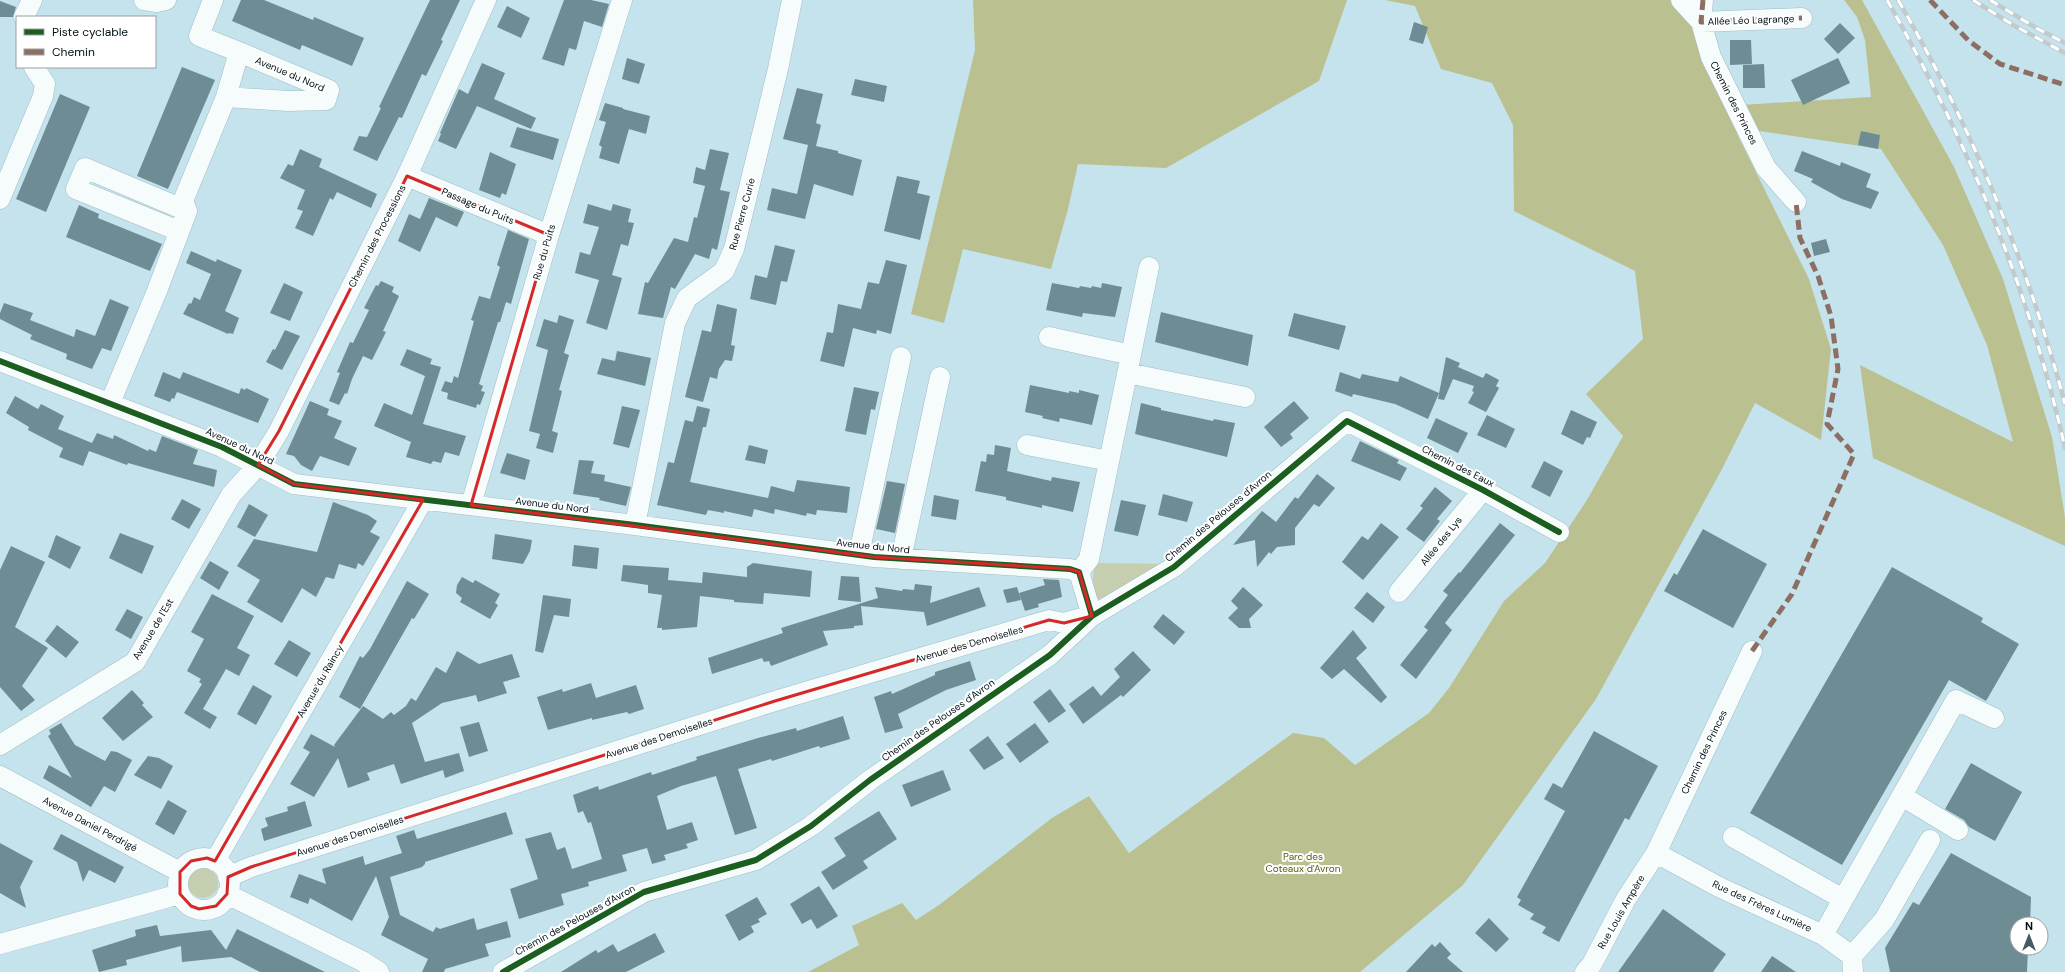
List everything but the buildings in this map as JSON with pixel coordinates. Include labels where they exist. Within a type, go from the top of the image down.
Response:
[{"type":"street","points":[[24,16],[32,0]]},
{"type":"street","points":[[144,0],[157,2],[166,0]]},
{"type":"street","name":"Avenue du Nord","points":[[212,0],[199,36],[329,90],[326,100],[288,101],[226,96]]},
{"type":"street","name":"Chemin des Processions","points":[[258,465],[279,431],[407,176],[486,0]]},
{"type":"street","name":"Rue du Puits","points":[[471,505],[549,235],[622,0]]},
{"type":"street","name":"Rue Pierre Curie","points":[[635,526],[675,323],[687,298],[724,271],[734,249],[778,69],[792,0]]},
{"type":"street","name":"Chemin des Princes","points":[[1681,0],[1701,22],[1711,57],[1766,168],[1796,202]]},
{"type":"street","points":[[1701,22],[1704,0]]},
{"type":"street","name":"Allée Léo Lagrange","points":[[1701,22],[1802,18]]},
{"type":"street","points":[[110,403],[157,291],[187,211],[183,201],[226,96],[239,52]]},
{"type":"street","points":[[0,199],[42,96],[45,84],[35,68]]},
{"type":"street","points":[[179,231],[76,189],[85,168],[187,211]]},
{"type":"street","name":"Passage du Puits","points":[[407,176],[549,235]]},
{"type":"street","points":[[1092,616],[1079,572],[1089,559],[1149,267]]},
{"type":"street","points":[[1049,337],[1129,364],[1245,397]]},
{"type":"street","points":[[861,555],[862,540],[901,357]]},
{"type":"street","name":"Avenue du Nord","points":[[0,361],[222,447],[294,484],[861,555],[1070,570],[1079,572]]},
{"type":"street","points":[[901,559],[940,377]]},
{"type":"street","name":"Chemin des Eaux","points":[[1346,421],[1483,490],[1559,532]]},
{"type":"street","name":"Chemin des Pelouses d'Avron","points":[[503,972],[644,892],[756,860],[811,826],[870,780],[1050,655],[1092,616],[1174,567],[1346,421]]},
{"type":"street","points":[[1027,445],[1109,461]]},
{"type":"street","name":"Avenue de l'Est","points":[[0,745],[134,662],[231,495],[258,465]]},
{"type":"street","name":"Allée des Lys","points":[[1399,592],[1483,490]]},
{"type":"street","name":"Avenue du Raincy","points":[[215,861],[423,500]]},
{"type":"street","name":"Avenue des Demoiselles","points":[[228,885],[252,867],[783,698],[1049,620],[1064,623],[1092,616]]},
{"type":"street","name":"Chemin des Princes","points":[[1656,853],[1752,651]]},
{"type":"street","points":[[1823,935],[1956,700],[1994,718]]},
{"type":"street","name":"Avenue Daniel Perdrigé","points":[[0,776],[180,872]]},
{"type":"street","points":[[1902,796],[1958,830]]},
{"type":"street","points":[[1734,837],[1843,899]]},
{"type":"street","points":[[1853,964],[1884,920],[1930,840]]},
{"type":"street","name":"Rue des Frères Lumière","points":[[1656,853],[1718,886],[1823,935],[1853,964]]},
{"type":"street","name":"Rue Louis Ampère","points":[[1585,972],[1592,964],[1626,899],[1656,853]]},
{"type":"street","points":[[199,858],[215,861],[226,870],[228,885],[223,901],[208,909],[200,909],[192,906],[180,894],[178,880],[180,872],[192,861],[199,858]]},
{"type":"street","points":[[228,885],[379,972]]},
{"type":"street","points":[[0,944],[180,894]]},
{"type":"highlighted area","points":[[407,176],[549,235],[471,505],[874,557],[1070,569],[1079,572],[1092,616],[1064,623],[1049,620],[775,701],[251,867],[228,877],[227,894],[216,906],[199,909],[191,906],[180,894],[180,872],[191,861],[207,858],[215,861],[423,500],[294,484],[258,465],[279,431]]},
{"type":"green space","points":[[973,0],[1347,0],[1319,81],[1166,168],[1078,164],[1068,209],[1051,269],[963,249],[944,323],[911,314],[975,50]]},
{"type":"green space","name":"Parc des Coteaux d'Avron","points":[[1385,0],[1670,0],[1689,17],[1725,106],[1871,97],[1865,40],[1857,17],[1844,0],[1862,0],[1954,167],[2003,279],[2052,437],[2065,517],[2065,546],[1873,458],[1860,365],[2013,442],[1987,345],[1943,245],[1881,149],[1759,131],[1737,134],[1809,279],[1831,349],[1821,440],[1755,403],[1721,471],[1596,699],[1463,885],[1360,972],[808,972],[859,945],[852,926],[902,903],[916,920],[939,905],[1052,818],[1089,796],[1129,853],[1293,733],[1324,738],[1355,765],[1429,713],[1449,688],[1504,601],[1545,563],[1587,500],[1623,436],[1586,394],[1643,339],[1635,271],[1514,211],[1513,125],[1492,83],[1441,69],[1415,6]]},
{"type":"green space","points":[[1099,563],[1167,564],[1101,601],[1095,593],[1093,582],[1094,571]]},
{"type":"green space","points":[[203,868],[214,872],[218,883],[214,894],[203,898],[192,894],[188,883],[192,872]]},
{"type":"railway","points":[[1887,0],[1944,107],[1993,217],[2033,330],[2065,448]]},
{"type":"railway","points":[[1898,0],[1950,97],[1995,196],[2033,299],[2065,404]]},
{"type":"railway","points":[[1973,0],[2013,25],[2065,53]]},
{"type":"railway","points":[[1990,0],[2038,29],[2065,43]]},
{"type":"marked path","points":[[1703,0],[1701,22],[1802,18]]},
{"type":"marked path","points":[[1930,0],[1968,40],[2000,64],[2065,85]]},
{"type":"marked path","points":[[1752,651],[1792,594],[1854,454],[1827,424],[1838,369],[1831,316],[1818,276],[1800,238],[1796,202]]},
{"type":"cycle path","points":[[0,361],[222,447],[294,484],[635,525],[874,557],[1070,569],[1079,572],[1092,616]]},
{"type":"cycle path","points":[[503,972],[644,892],[756,860],[811,826],[870,780],[1050,655],[1092,616],[1174,567],[1347,421],[1483,490],[1559,532]]}]
